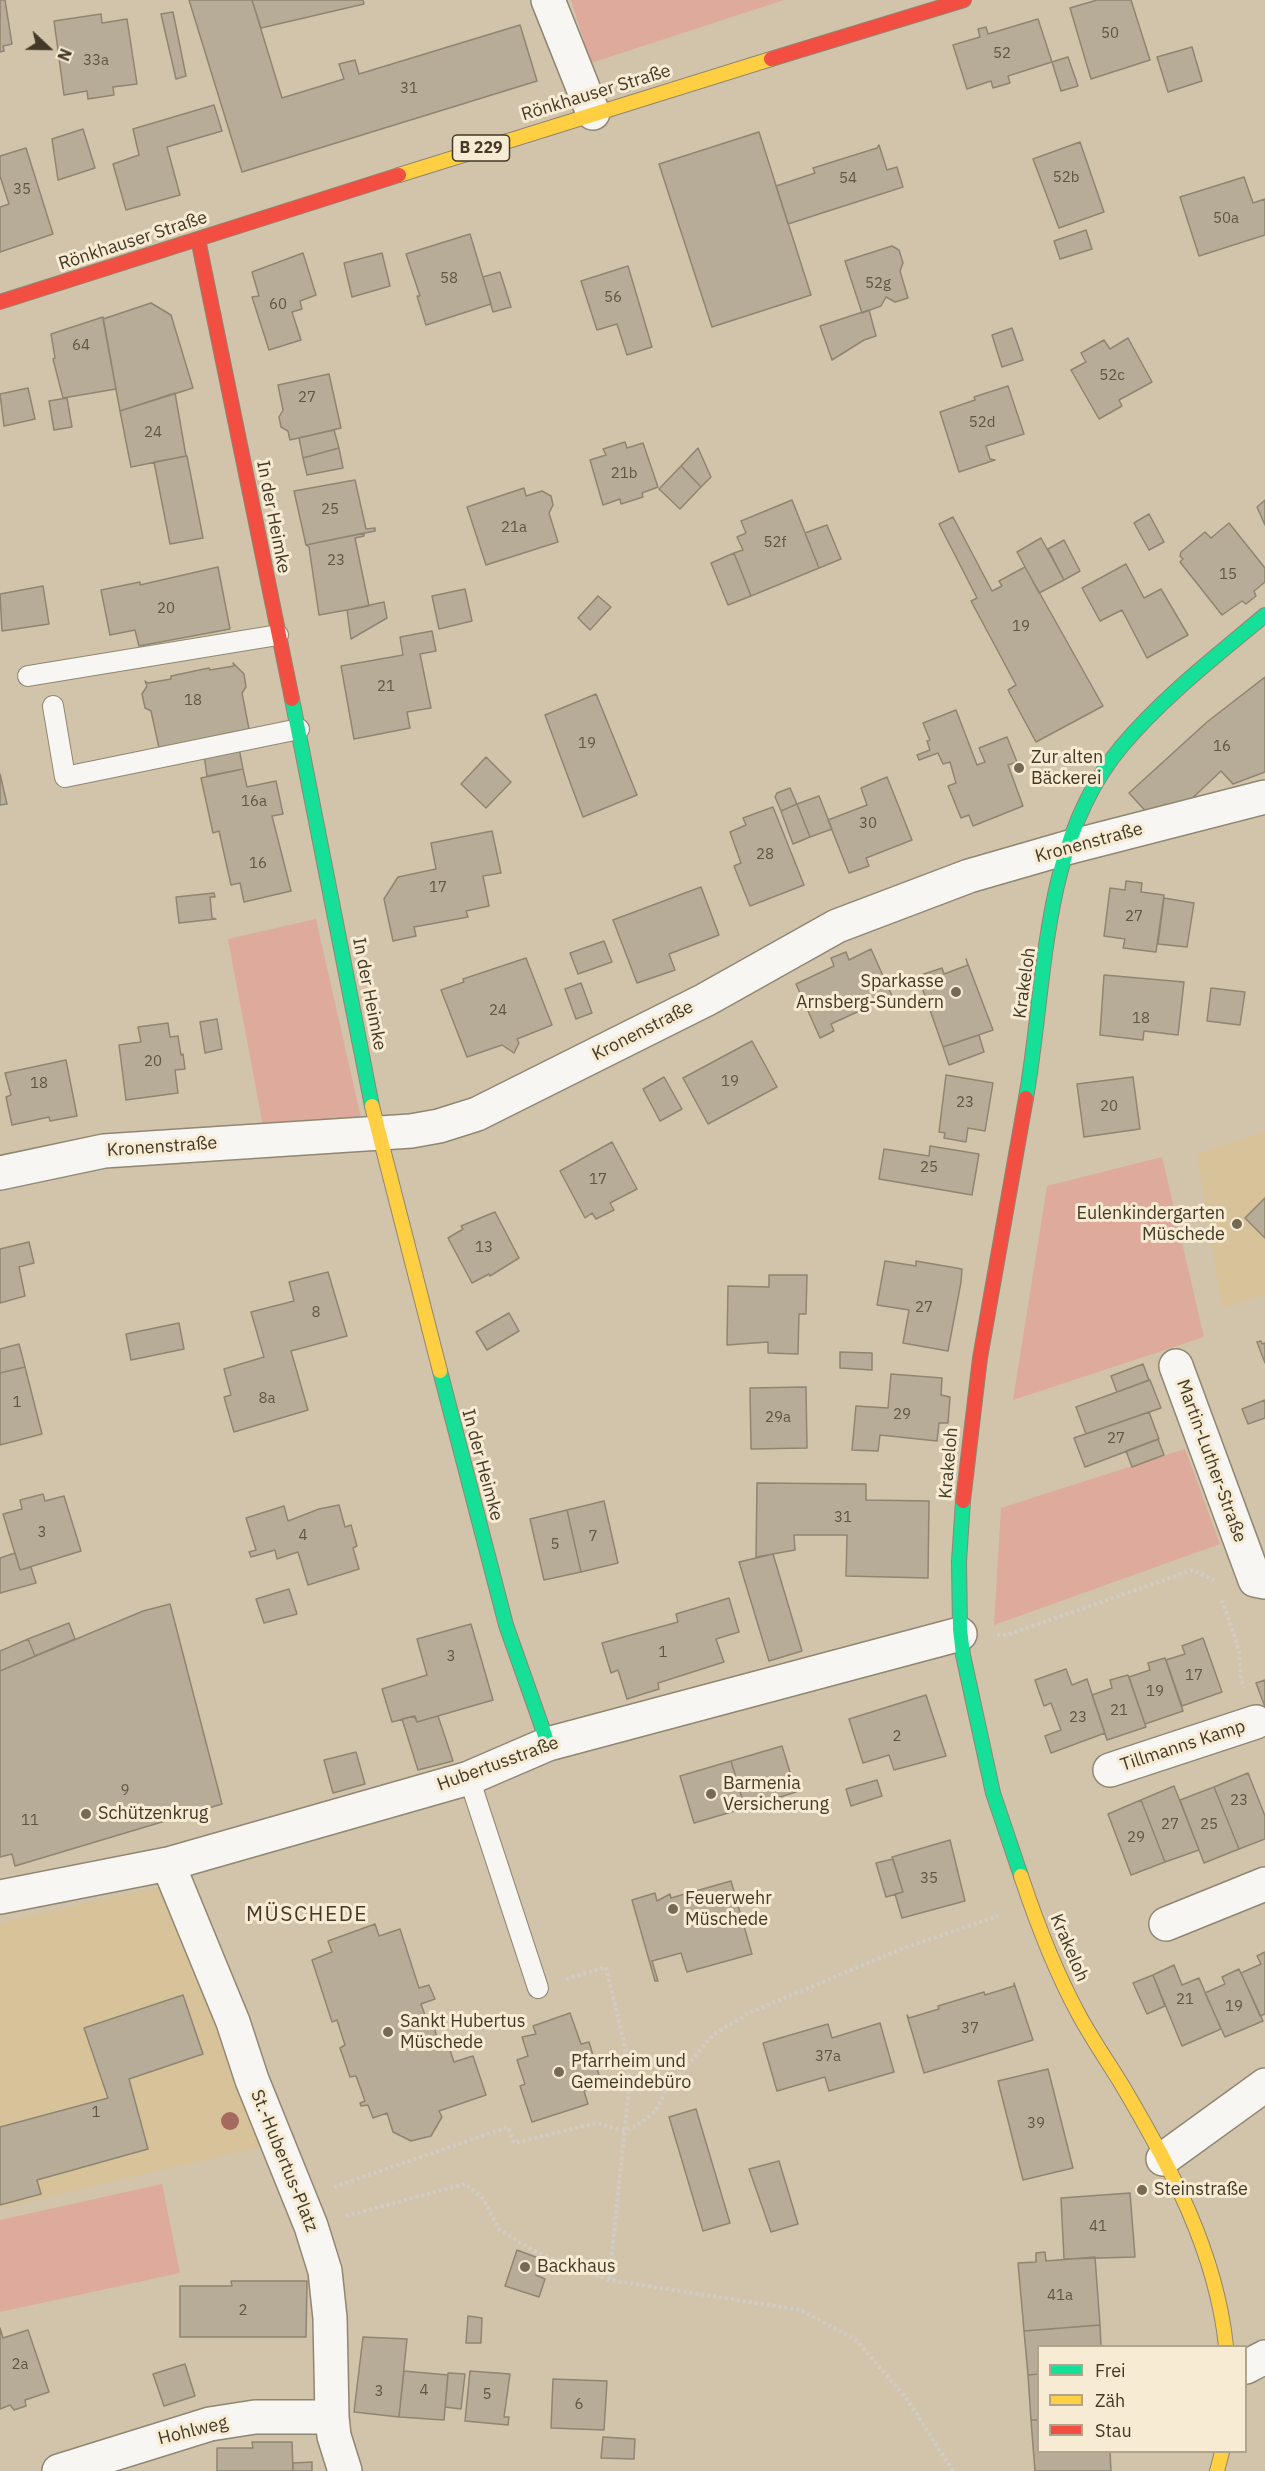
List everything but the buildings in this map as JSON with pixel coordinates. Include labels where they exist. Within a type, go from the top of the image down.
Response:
[{"type":"street","points":[[548,0],[593,113]]},
{"type":"street","name":"Rönkhauser Straße","points":[[0,302],[593,113],[964,0]]},
{"type":"street","name":"In der Heimke","points":[[198,239],[377,1131],[506,1625],[548,1744]]},
{"type":"street","name":"Krakeloh","points":[[1226,2345],[1226,2320],[1204,2250],[1163,2159],[1074,2006],[1032,1905],[997,1808],[960,1634],[962,1519],[972,1406],[1028,1085],[1055,904],[1066,848],[1085,801],[1139,723],[1265,615]]},
{"type":"street","name":"Kronenstraße","points":[[0,1173],[104,1151],[377,1131],[411,1131],[439,1126],[477,1114],[705,1000],[837,926],[969,876],[1066,848],[1265,797]]},
{"type":"street","name":"Martin-Luther-Straße","points":[[1176,1366],[1260,1581]]},
{"type":"street","name":"Hubertusstraße","points":[[0,1897],[168,1864],[469,1778],[548,1744],[960,1634]]},
{"type":"street","name":"Tillmanns Kamp","points":[[1110,1770],[1258,1724]]},
{"type":"street","name":"St.-Hubertus-Platz","points":[[168,1864],[305,2212],[325,2271],[330,2318],[332,2417],[334,2436],[345,2471]]},
{"type":"street","points":[[1166,1924],[1265,1884]]},
{"type":"street","points":[[1163,2159],[1265,2085]]},
{"type":"street","points":[[1247,2366],[1265,2357]]},
{"type":"street","name":"Hohlweg","points":[[59,2471],[210,2424],[255,2417],[332,2417]]},
{"type":"street","points":[[1217,2471],[1222,2453]]},
{"type":"lane","points":[[28,676],[278,635]]},
{"type":"lane","points":[[53,706],[65,777],[298,729]]},
{"type":"lane","points":[[469,1778],[538,1988]]},
{"type":"path","points":[[960,1634],[1006,1635],[1193,1570],[1216,1582],[1260,1581]]},
{"type":"path","points":[[1220,1593],[1239,1650],[1241,1678],[1258,1724]]},
{"type":"path","points":[[305,2212],[508,2127],[514,2143],[597,2123],[623,2131],[636,2126],[655,2112],[666,2090],[713,2035],[748,2013],[901,1949],[1032,1905]]},
{"type":"path","points":[[538,1988],[606,1967],[626,2047],[629,2089],[609,2280]]},
{"type":"path","points":[[305,2212],[465,2184],[481,2196],[500,2230],[536,2252],[609,2280],[801,2310],[856,2340],[907,2399],[953,2471]]},
{"type":"shaded area","points":[[571,0],[784,0],[591,63]]},
{"type":"shaded area","points":[[316,919],[361,1118],[263,1126],[228,939]]},
{"type":"shaded area","name":"Eulenkindergarten Müschede","points":[[1265,1131],[1265,1294],[1222,1308],[1197,1154]]},
{"type":"shaded area","points":[[1162,1157],[1204,1337],[1013,1400],[1047,1186]]},
{"type":"shaded area","points":[[1185,1449],[1220,1544],[994,1625],[1001,1508]]},
{"type":"shaded area","points":[[178,1883],[273,2144],[0,2208],[0,1923]]},
{"type":"shaded area","points":[[162,2184],[180,2273],[0,2312],[0,2220]]},
{"type":"traffic: fast","points":[[1026,1098],[1051,915],[1061,870],[1075,827],[1095,785],[1121,747],[1154,711],[1265,615]]},
{"type":"traffic: fast","points":[[292,699],[372,1106]]},
{"type":"traffic: fast","points":[[440,1371],[506,1625],[548,1744]]},
{"type":"traffic: fast","points":[[963,1501],[959,1561],[960,1629],[963,1655],[993,1793],[1021,1876]]},
{"type":"traffic: slow","points":[[399,175],[771,59]]},
{"type":"traffic: slow","points":[[372,1106],[440,1371]]},
{"type":"traffic: slow","points":[[1021,1876],[1047,1947],[1070,1998],[1140,2116],[1188,2210],[1212,2277],[1221,2311],[1226,2345]]},
{"type":"traffic: slow","points":[[1217,2471],[1222,2453]]},
{"type":"traffic: jam","points":[[771,59],[964,0]]},
{"type":"traffic: jam","points":[[0,302],[399,175]]},
{"type":"traffic: jam","points":[[198,239],[292,699]]},
{"type":"traffic: jam","points":[[963,1501],[980,1358],[1026,1098]]},
{"type":"place","name":"Zur alten Bäckerei","points":[[1019,768]]},
{"type":"place","name":"Sparkasse Arnsberg-Sundern","points":[[956,992]]},
{"type":"place","name":"Eulenkindergarten Müschede","points":[[1237,1224]]},
{"type":"place","name":"Barmenia Versicherung","points":[[711,1794]]},
{"type":"place","name":"Schützenkrug","points":[[86,1814]]},
{"type":"place","name":"Feuerwehr Müschede","points":[[673,1909]]},
{"type":"place","name":"Sankt Hubertus Müschede","points":[[388,2032]]},
{"type":"place","name":"Pfarrheim und Gemeindebüro","points":[[559,2072]]},
{"type":"place","name":"Steinstraße","points":[[1142,2190]]},
{"type":"place","name":"Backhaus","points":[[525,2267]]},
{"type":"district","name":"MÜSCHEDE","points":[[307,1915]]}]
